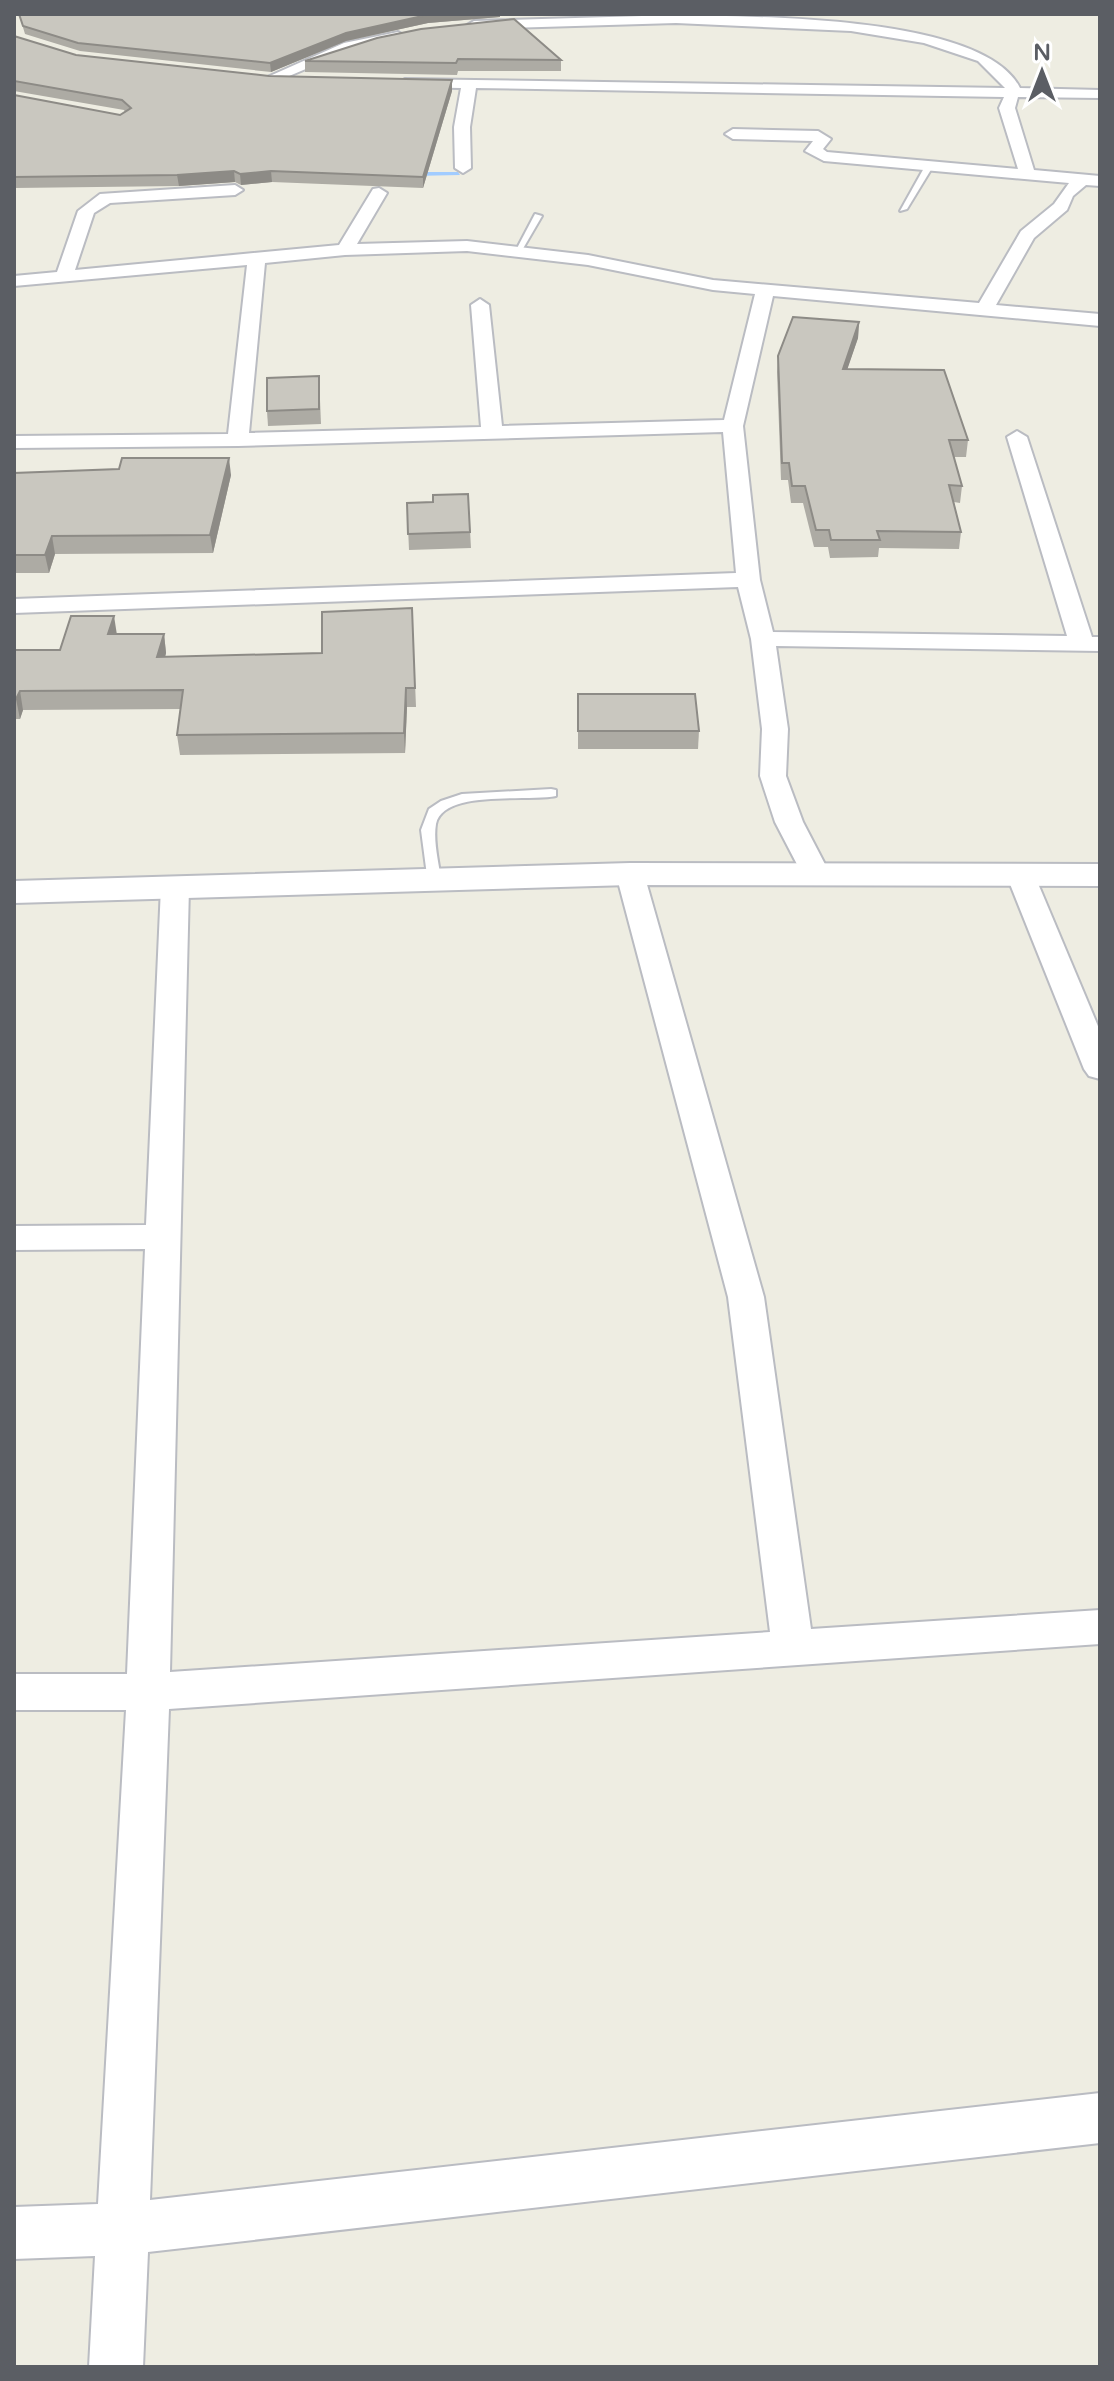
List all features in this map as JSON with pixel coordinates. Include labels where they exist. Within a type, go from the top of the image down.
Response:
[{"type":"street","points":[[458,27],[676,14],[817,16],[902,26],[949,38],[973,49],[1006,75],[1014,92],[1007,108],[1028,176]]},
{"type":"street","points":[[317,80],[264,78],[349,46],[417,32]]},
{"type":"street","points":[[395,83],[1100,94]]},
{"type":"street","points":[[463,168],[462,127],[469,84]]},
{"type":"street","points":[[733,134],[818,136],[823,139],[813,151],[816,155],[928,168],[1091,181]]},
{"type":"street","points":[[984,310],[1027,235],[1061,206],[1066,194],[1091,181]]},
{"type":"street","points":[[64,276],[86,211],[93,204],[106,198],[235,190]]},
{"type":"street","points":[[345,250],[379,193]]},
{"type":"street","points":[[14,281],[415,245],[518,250],[765,291],[1100,320]]},
{"type":"street","points":[[238,440],[256,260]]},
{"type":"street","points":[[765,291],[733,426],[748,580],[763,639],[775,729],[773,776],[789,822],[815,872]]},
{"type":"street","points":[[480,305],[492,433]]},
{"type":"street","points":[[14,442],[238,440],[733,426]]},
{"type":"street","points":[[763,639],[1091,644],[1017,437]]},
{"type":"street","points":[[14,606],[748,580]]},
{"type":"street","points":[[630,874],[746,1297],[793,1649]]},
{"type":"street","points":[[14,892],[630,874],[1100,875]]},
{"type":"street","points":[[1020,874],[1100,1069]]},
{"type":"street","points":[[116,2367],[148,1692],[175,887]]},
{"type":"street","points":[[14,1238],[164,1237]]},
{"type":"street","points":[[14,1692],[148,1692],[1100,1627]]},
{"type":"street","points":[[14,2233],[121,2229],[1100,2118]]},
{"type":"lane","points":[[903,209],[928,168]]},
{"type":"lane","points":[[518,250],[538,216]]},
{"type":"lane","points":[[433,880],[429,820],[436,808],[455,798],[551,793]]},
{"type":"building","points":[[19,14],[439,14],[346,33],[270,63],[78,43],[23,26]]},
{"type":"building","points":[[514,19],[561,60],[458,59],[456,63],[305,61],[377,38],[421,29]]},
{"type":"building","points":[[14,36],[76,55],[269,76],[452,80],[423,177],[271,171],[240,174],[234,171],[177,175],[14,177],[14,95],[120,115],[131,108],[122,100],[14,81]]},
{"type":"building","points":[[793,317],[859,322],[843,369],[944,370],[968,440],[949,440],[962,486],[949,485],[961,532],[877,531],[880,540],[831,540],[829,530],[816,530],[805,486],[792,486],[789,463],[782,463],[778,356]]},
{"type":"building","points":[[319,376],[319,409],[267,411],[267,378]]},
{"type":"building","points":[[122,458],[229,458],[210,535],[52,536],[45,555],[14,555],[14,473],[119,469]]},
{"type":"building","points":[[468,494],[470,532],[408,534],[407,503],[433,502],[433,495]]},
{"type":"building","points":[[412,608],[415,688],[406,688],[404,733],[177,735],[183,690],[20,691],[14,699],[14,650],[60,650],[71,616],[114,616],[108,634],[164,634],[157,657],[322,653],[322,612]]},
{"type":"building","points":[[578,694],[695,694],[699,731],[578,731]]},
{"type":"waterway","points":[[413,174],[458,174]]}]
